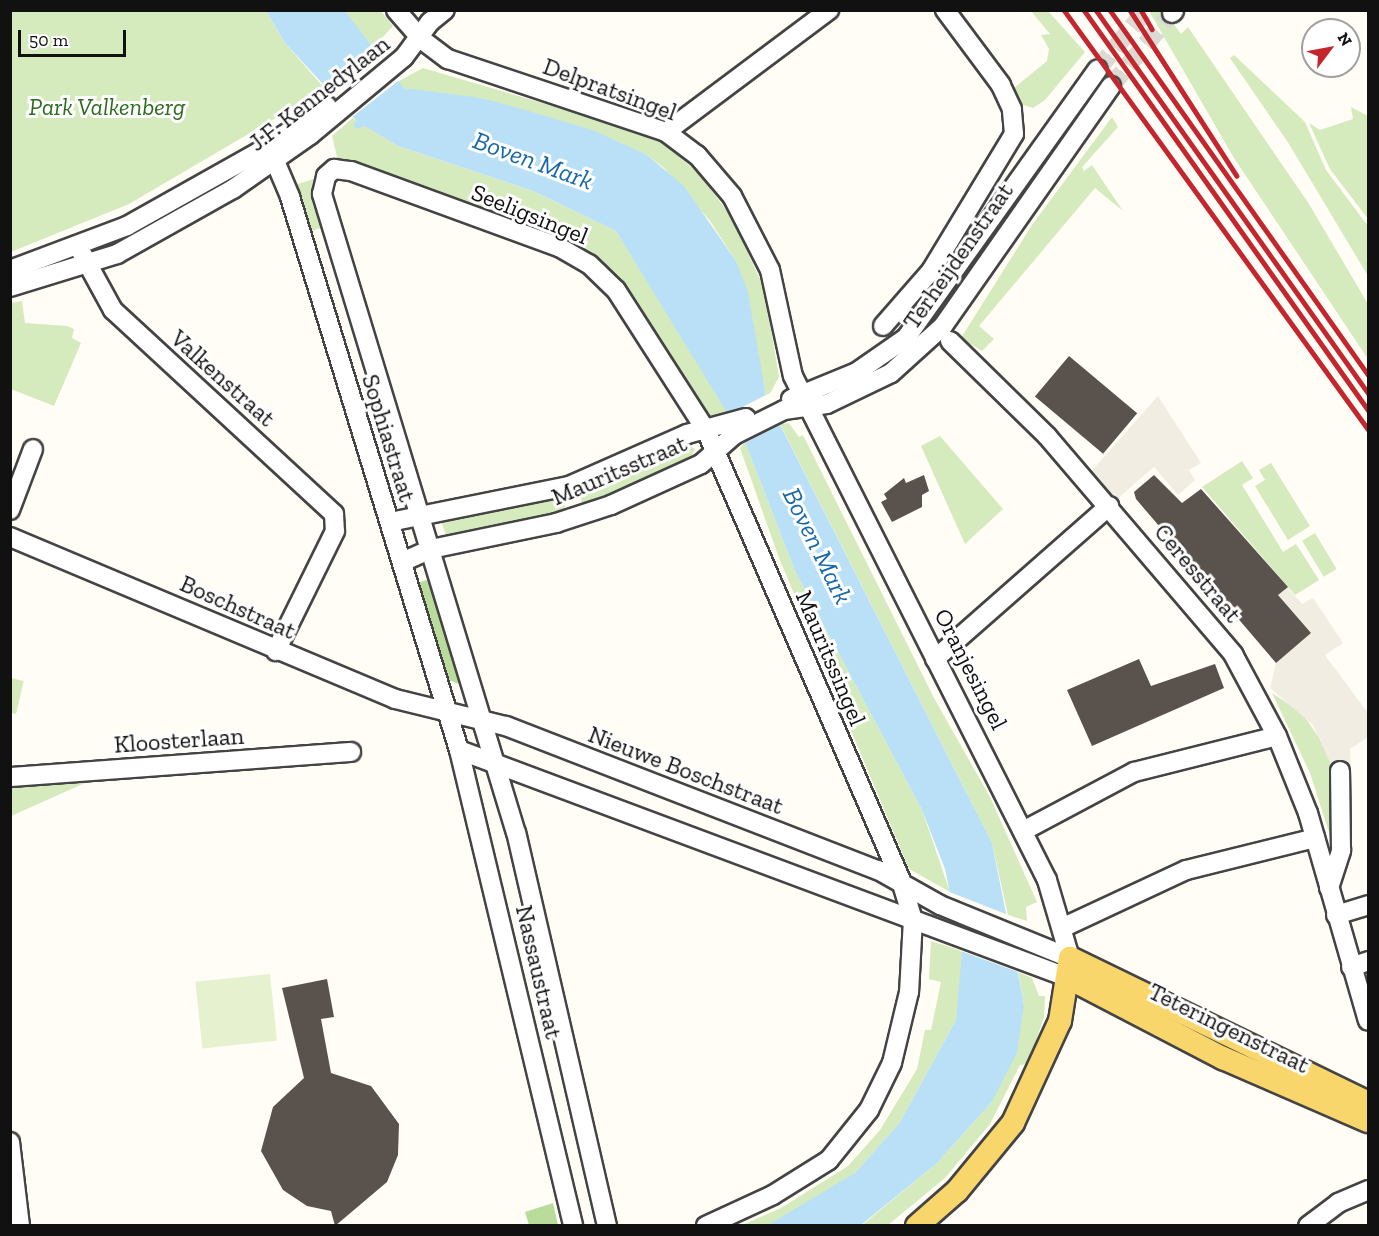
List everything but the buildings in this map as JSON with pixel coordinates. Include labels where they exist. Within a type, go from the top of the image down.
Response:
[{"type":"main road","name":"Teteringenstraat","points":[[1069,968],[1368,1102]]},
{"type":"main road","name":"Teteringenstraat","points":[[1069,968],[1223,1058],[1368,1122]]},
{"type":"main road","points":[[917,1226],[957,1191],[1013,1123],[1048,1054],[1069,968]]},
{"type":"street","name":"Delpratsingel","points":[[396,10],[421,39],[454,61],[666,132],[709,168],[755,235],[773,278],[793,376],[805,400]]},
{"type":"street","points":[[421,39],[430,21],[445,10]]},
{"type":"street","points":[[666,132],[829,10]]},
{"type":"street","name":"Terheijdenstraat","points":[[883,326],[905,304],[1004,156],[1015,126],[1001,85],[945,10]]},
{"type":"street","name":"J.F. Kennedylaan","points":[[10,287],[86,267],[135,245],[274,161],[333,109],[421,39]]},
{"type":"street","name":"Terheijdenstraat","points":[[805,400],[857,372],[906,338],[1098,69]]},
{"type":"street","name":"Terheijdenstraat","points":[[805,400],[827,404],[878,380],[929,342],[1111,86]]},
{"type":"street","name":"J.F. Kennedylaan","points":[[10,270],[79,248],[250,158],[333,109]]},
{"type":"street","name":"Sophiastraat","points":[[274,161],[290,197],[454,731]]},
{"type":"street","name":"Seeligsingel","points":[[329,172],[351,171],[559,247],[585,261],[620,295],[706,430],[715,451]]},
{"type":"street","name":"Sophiastraat","points":[[329,172],[322,194],[489,741]]},
{"type":"street","name":"Valkenstraat","points":[[79,248],[86,267],[113,310],[327,504],[336,518],[333,535],[276,651]]},
{"type":"street","name":"Ceresstraat","points":[[950,340],[1009,395],[1109,506],[1220,635],[1277,736],[1316,838],[1351,968],[1368,1021]]},
{"type":"street","name":"Mauritsstraat","points":[[402,562],[432,549],[579,516],[700,464],[715,451],[732,430],[782,406],[805,400]]},
{"type":"street","name":"Oranjesingel","points":[[805,400],[1023,831],[1064,927],[1069,968]]},
{"type":"street","name":"Mauritsstraat","points":[[390,522],[569,486],[706,430],[732,430]]},
{"type":"street","points":[[10,510],[33,449]]},
{"type":"street","name":"Mauritssingel","points":[[715,451],[903,884]]},
{"type":"street","points":[[569,486],[579,516]]},
{"type":"street","points":[[935,659],[1109,506]]},
{"type":"street","name":"Boschstraat","points":[[10,537],[276,651],[410,705],[448,712]]},
{"type":"street","name":"Nieuwe Boschstraat","points":[[448,712],[483,719],[878,870],[940,905],[1022,938],[1069,968]]},
{"type":"street","name":"Nassaustraat","points":[[454,731],[573,1226]]},
{"type":"street","points":[[1023,831],[1134,772],[1277,736]]},
{"type":"street","name":"Nassaustraat","points":[[489,741],[496,762],[607,1226]]},
{"type":"street","points":[[459,750],[496,762],[869,907],[940,927],[1023,960],[1069,968]]},
{"type":"street","name":"Kloosterlaan","points":[[10,777],[351,752]]},
{"type":"street","points":[[1329,888],[1341,850],[1340,771]]},
{"type":"street","points":[[1064,927],[1186,870],[1316,838]]},
{"type":"street","points":[[706,1226],[756,1204],[811,1172],[837,1152],[861,1123],[887,1074],[899,1038],[909,992],[913,919],[903,884]]},
{"type":"street","points":[[1336,915],[1368,905]]},
{"type":"street","points":[[1351,968],[1368,961]]},
{"type":"street","points":[[10,1142],[20,1226]]},
{"type":"street","points":[[1308,1226],[1338,1203],[1368,1190]]},
{"type":"green space","name":"Park Valkenberg","points":[[10,11],[266,11],[285,43],[325,89],[129,204],[11,252]]},
{"type":"green space","points":[[345,11],[381,11],[393,26],[371,50]]},
{"type":"green space","points":[[1031,11],[1048,11],[1085,52],[1045,100],[1033,108],[1021,104],[1014,88],[1047,61],[1049,49],[1041,35],[1050,34]]},
{"type":"green space","points":[[1149,11],[1164,11],[1181,34],[1188,27],[1309,204],[1368,304],[1368,359],[1234,158]]},
{"type":"green space","points":[[1234,55],[1305,122],[1326,170],[1368,226],[1368,276],[1289,144],[1230,58]]},
{"type":"green space","points":[[423,68],[628,128],[663,142],[700,175],[732,218],[764,288],[779,377],[771,392],[766,396],[736,261],[710,221],[664,168],[647,155],[481,98],[433,94],[404,88],[397,82]]},
{"type":"green space","points":[[1351,107],[1368,116],[1368,219],[1330,169],[1309,123],[1320,130],[1353,119]]},
{"type":"green space","points":[[1112,117],[1118,127],[1082,167],[1084,171],[1092,165],[1123,211],[1095,188],[979,326],[994,339],[982,351],[961,338],[1032,225]]},
{"type":"green space","points":[[353,118],[398,146],[533,191],[616,231],[731,413],[707,417],[612,275],[338,161],[332,136]]},
{"type":"green space","points":[[314,179],[328,226],[307,232],[293,185]]},
{"type":"green space","points":[[22,301],[25,323],[67,326],[74,329],[72,338],[81,343],[54,406],[11,389],[11,303]]},
{"type":"green space","points":[[789,423],[799,437],[803,435],[934,698],[990,797],[1037,902],[1026,907],[1027,921],[1008,915],[992,843],[780,424]]},
{"type":"green space","points":[[940,436],[1003,509],[965,544],[921,446]]},
{"type":"green space","points":[[745,442],[795,571],[922,810],[950,892],[909,869],[779,558],[740,448]]},
{"type":"green space","points":[[685,444],[695,449],[689,461],[594,505],[581,502],[582,489]]},
{"type":"green space","points":[[1242,461],[1253,478],[1242,485],[1283,552],[1296,544],[1319,580],[1295,595],[1202,487]]},
{"type":"green space","points":[[1271,463],[1310,526],[1288,540],[1255,486],[1265,480],[1259,470]]},
{"type":"green space","points":[[559,495],[566,505],[562,512],[447,537],[440,519]]},
{"type":"green space","points":[[1315,533],[1337,569],[1324,577],[1302,541]]},
{"type":"green space","points":[[436,577],[470,688],[443,678],[414,584]]},
{"type":"green space","points":[[11,678],[24,681],[16,714],[10,713]]},
{"type":"green space","points":[[1272,693],[1302,713],[1329,752],[1334,771],[1335,851],[1310,773]]},
{"type":"green space","points":[[94,779],[11,816],[11,785]]},
{"type":"green space","points":[[931,941],[962,951],[960,998],[956,1020],[900,1122],[855,1173],[830,1191],[768,1225],[740,1226],[781,1208],[848,1166],[880,1130],[917,1069],[925,1030],[931,1030],[941,982],[929,979]]},
{"type":"green space","points":[[1018,972],[1032,978],[1039,996],[1045,996],[1044,1017],[1028,1064],[1020,1065],[990,1124],[945,1178],[888,1225],[861,1226],[936,1164],[991,1103],[1024,1004]]},
{"type":"green space","points":[[270,974],[277,1041],[202,1048],[195,982]]},
{"type":"green space","points":[[553,1203],[558,1225],[529,1225],[525,1212]]},
{"type":"shaded area","points":[[1158,396],[1201,463],[1189,470],[1195,480],[1178,495],[1154,467],[1109,506],[1085,478]]},
{"type":"shaded area","points":[[1287,587],[1302,604],[1313,598],[1343,643],[1325,655],[1368,713],[1368,737],[1350,749],[1351,770],[1334,771],[1313,725],[1270,688],[1276,663],[1311,633],[1278,595]]},
{"type":"water","name":"Boven Mark","points":[[266,11],[345,11],[404,88],[481,98],[522,109],[595,131],[647,155],[684,186],[736,261],[748,292],[766,397],[992,843],[1024,1004],[1017,1053],[991,1103],[936,1164],[861,1225],[768,1225],[855,1173],[900,1122],[956,1020],[962,951],[945,869],[922,810],[795,571],[745,442],[616,231],[533,191],[398,146],[365,126],[357,129],[353,125],[357,121],[285,43]]},
{"type":"pier","points":[[374,48],[399,80],[346,122],[321,89]]},
{"type":"pier","points":[[768,394],[783,423],[743,444],[728,414]]},
{"type":"pier","points":[[947,891],[1011,916],[1021,973],[958,950]]},
{"type":"tunnel","points":[[1098,69],[1146,10]]},
{"type":"tunnel","points":[[1111,86],[1172,13]]},
{"type":"railway","points":[[1064,10],[1368,429]]},
{"type":"railway","points":[[1084,10],[1368,410]]},
{"type":"railway","points":[[1096,10],[1368,393]]},
{"type":"railway","points":[[1110,10],[1368,375]]},
{"type":"railway","points":[[1130,10],[1237,176]]},
{"type":"railway","points":[[1141,10],[1152,29]]}]
